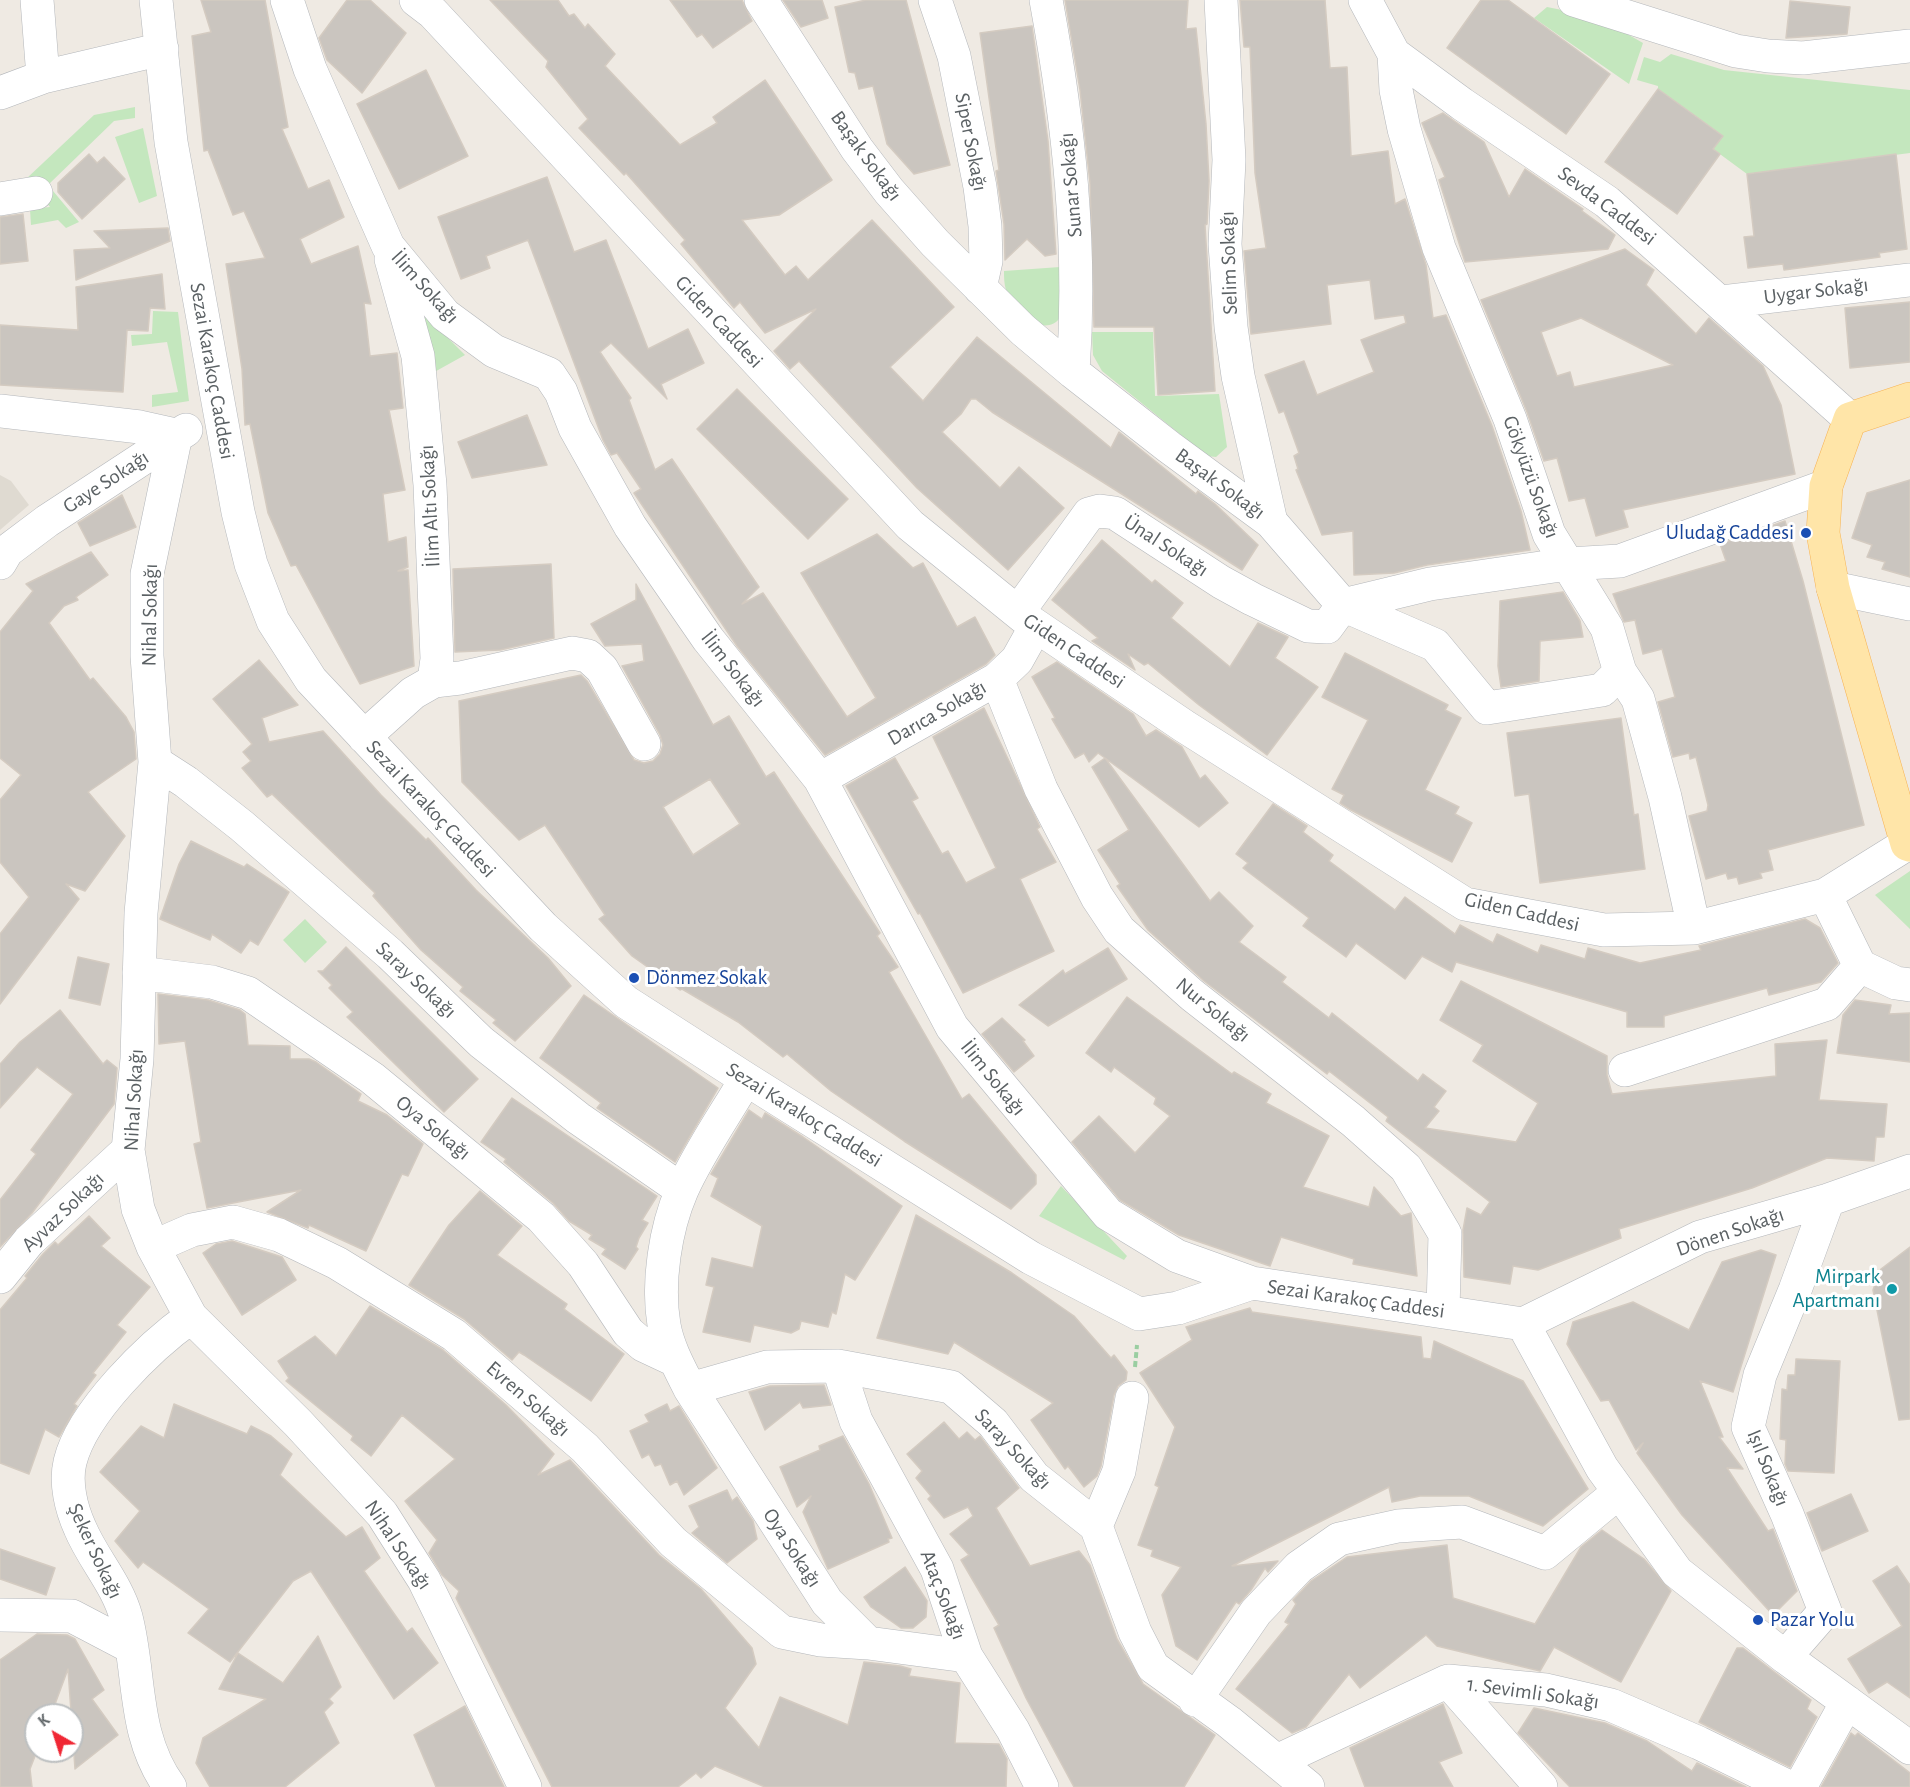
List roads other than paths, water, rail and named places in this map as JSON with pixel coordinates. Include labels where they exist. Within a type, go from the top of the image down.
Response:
[{"type":"main road","points":[[1909,845],[1833,588],[1823,533],[1826,486],[1850,419],[1910,399]]},
{"type":"street","points":[[38,0],[43,77]]},
{"type":"street","name":"Sezai Karakoç Caddesi","points":[[156,0],[171,142],[220,413],[246,543],[273,621],[311,680],[543,927],[626,1002],[1031,1258],[1139,1314],[1178,1308],[1252,1283],[1523,1324]]},
{"type":"street","name":"İlim Sokağı","points":[[287,0],[310,69],[388,246],[445,315],[494,351],[549,374],[561,392],[575,428],[630,526],[708,639],[820,779],[952,1027],[1028,1122],[1108,1214],[1177,1256],[1252,1283]]},
{"type":"street","name":"Giden Caddesi","points":[[416,0],[433,13],[910,525],[1027,619],[1184,726],[1466,904],[1604,930],[1694,928],[1825,895],[1909,845]]},
{"type":"street","name":"Başak Sokağı","points":[[761,0],[857,149],[882,183],[935,243],[980,288],[1073,372],[1169,447],[1271,522],[1343,605]]},
{"type":"street","name":"Siper Sokağı","points":[[935,0],[954,56],[980,187],[985,226],[986,261],[980,288]]},
{"type":"street","name":"Sunar Sokağı","points":[[1046,0],[1069,145],[1075,227],[1077,306],[1073,372]]},
{"type":"street","name":"Selim Sokağı","points":[[1221,0],[1229,160],[1225,244],[1231,327],[1238,376],[1271,522]]},
{"type":"street","name":"Sevda Caddesi","points":[[1365,0],[1394,54],[1462,104],[1608,202],[1850,419]]},
{"type":"street","points":[[1574,0],[1736,51],[1768,56],[1803,58],[1910,46]]},
{"type":"street","points":[[0,93],[43,77],[162,49]]},
{"type":"street","name":"Gökyüzü Sokağı","points":[[1394,54],[1396,90],[1404,129],[1439,248],[1510,419],[1549,534],[1607,628],[1620,672],[1638,699],[1665,797],[1694,928]]},
{"type":"street","points":[[0,199],[36,193]]},
{"type":"street","name":"İlim Altı Sokağı","points":[[388,246],[418,356],[430,485],[437,660],[434,681]]},
{"type":"street","name":"Uygar Sokağı","points":[[1722,302],[1910,280]]},
{"type":"street","points":[[0,411],[140,427],[176,435]]},
{"type":"street","name":"Gaye Sokağı","points":[[0,563],[7,551],[46,521],[132,467],[176,435],[220,413]]},
{"type":"street","name":"Nihal Sokağı","points":[[176,435],[147,574],[147,656],[155,762],[141,913],[137,1059],[128,1150],[138,1209],[153,1247],[191,1317],[298,1423],[382,1514],[424,1580],[525,1787]]},
{"type":"street","points":[[1343,605],[1430,584],[1568,564],[1620,561],[1826,486]]},
{"type":"street","name":"Ünal Sokağı","points":[[1027,619],[1089,514],[1100,511],[1115,513],[1221,582],[1308,626],[1328,627],[1343,605]]},
{"type":"street","points":[[1833,588],[1910,604]]},
{"type":"street","points":[[1343,605],[1436,645],[1487,708],[1602,690],[1620,672]]},
{"type":"street","name":"Darıca Sokağı","points":[[820,779],[997,679],[1017,660],[1027,619]]},
{"type":"street","points":[[364,737],[413,693],[434,681],[572,653],[588,656],[602,669],[644,744]]},
{"type":"street","name":"Nur Sokağı","points":[[997,679],[1041,789],[1097,897],[1119,930],[1192,995],[1353,1121],[1406,1168],[1445,1234],[1443,1311]]},
{"type":"street","name":"Saray Sokağı","points":[[155,762],[186,782],[242,826],[390,954],[481,1042],[578,1118],[682,1190]]},
{"type":"street","points":[[1825,895],[1860,966],[1896,983],[1910,986]]},
{"type":"street","points":[[1625,1070],[1827,1004],[1860,966]]},
{"type":"street","name":"Oya Sokağı","points":[[139,973],[212,982],[248,993],[372,1078],[541,1217],[583,1264],[628,1332],[643,1345],[675,1360]]},
{"type":"street","name":"Oya Sokağı","points":[[746,1079],[682,1190],[665,1256],[662,1288],[664,1326],[675,1360],[690,1389],[827,1602],[868,1643]]},
{"type":"street","name":"Ayvaz Sokağı","points":[[0,1277],[29,1241],[128,1150]]},
{"type":"street","name":"Dönen Sokağı","points":[[1523,1324],[1700,1237],[1828,1200],[1910,1171]]},
{"type":"street","name":"Işıl Sokağı","points":[[1785,1657],[1825,1611],[1787,1514],[1748,1427],[1760,1375],[1796,1290],[1828,1200]]},
{"type":"street","name":"Evren Sokağı","points":[[153,1247],[192,1230],[233,1222],[279,1235],[337,1263],[454,1335],[585,1448],[673,1542],[782,1632],[821,1640],[868,1643]]},
{"type":"street","name":"Şeker Sokağı","points":[[170,1787],[143,1734],[131,1647],[121,1605],[108,1574],[80,1529],[69,1493],[70,1462],[83,1430],[146,1352],[191,1317]]},
{"type":"street","points":[[1523,1324],[1602,1468],[1677,1572],[1785,1657],[1910,1748]]},
{"type":"street","name":"Saray Sokağı","points":[[690,1389],[767,1367],[838,1366],[951,1388],[993,1424],[1034,1476],[1096,1526]]},
{"type":"street","name":"Ataç Sokağı","points":[[838,1366],[856,1421],[937,1569],[966,1656],[1013,1730],[1042,1787]]},
{"type":"street","points":[[1132,1398],[1119,1471],[1096,1526],[1135,1632],[1153,1667],[1228,1722],[1308,1787]]},
{"type":"street","points":[[1195,1700],[1256,1612],[1299,1568],[1339,1539],[1398,1526],[1462,1522],[1545,1553],[1619,1492]]},
{"type":"street","points":[[0,1615],[72,1616],[131,1647]]},
{"type":"street","points":[[868,1643],[966,1656]]},
{"type":"street","points":[[1448,1681],[1541,1787]]},
{"type":"street","name":"1. Sevimli Sokağı","points":[[1277,1761],[1448,1681],[1546,1690],[1611,1705],[1700,1743],[1789,1787]]},
{"type":"street","points":[[1800,1787],[1847,1702]]},
{"type":"place","name":"Uludağ Caddesi","points":[[1806,533]]},
{"type":"place","name":"Dönmez Sokak","points":[[634,978]]},
{"type":"place","name":"Mirpark Apartmanı","points":[[1892,1289]]},
{"type":"place","name":"Pazar Yolu","points":[[1758,1620]]}]
